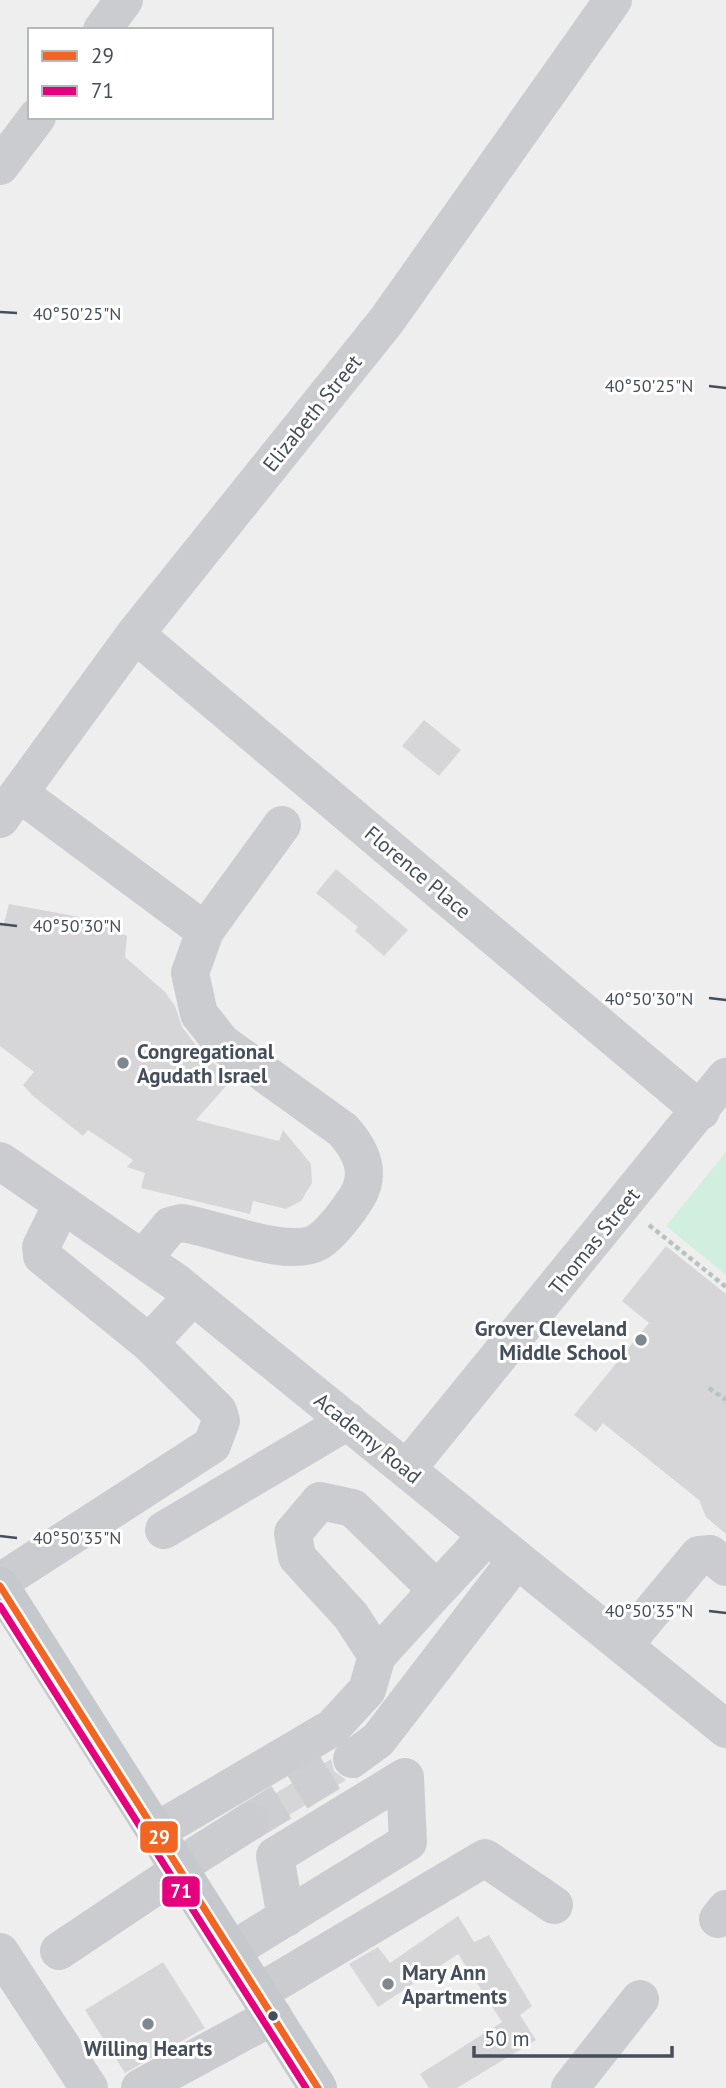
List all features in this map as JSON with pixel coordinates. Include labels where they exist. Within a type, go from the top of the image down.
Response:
[{"type":"main road","points":[[1,1591],[318,2088]]},
{"type":"street","points":[[103,28],[124,0]]},
{"type":"street","name":"Elizabeth Street","points":[[10,806],[135,634],[387,320],[613,0]]},
{"type":"street","points":[[0,166],[35,119]]},
{"type":"street","name":"Florence Place","points":[[135,634],[701,1111]]},
{"type":"street","points":[[10,806],[205,931]]},
{"type":"street","points":[[104,1304],[170,1226],[182,1223],[269,1244],[305,1247],[320,1241],[356,1199],[363,1186],[359,1147],[343,1130],[222,1043],[199,1014],[190,973],[205,931],[282,825]]},
{"type":"street","name":"Thomas Street","points":[[407,1469],[726,1077]]},
{"type":"street","name":"Academy Road","points":[[0,1161],[193,1296],[726,1729]]},
{"type":"street","points":[[1,1591],[212,1445],[221,1421],[218,1411],[149,1343],[42,1256],[41,1247],[62,1204]]},
{"type":"street","points":[[149,1343],[193,1296]]},
{"type":"street","points":[[164,1530],[348,1421]]},
{"type":"street","points":[[299,1451],[320,1501]]},
{"type":"street","points":[[320,1501],[353,1508],[437,1590]]},
{"type":"street","points":[[320,1501],[293,1533],[297,1557],[352,1616],[377,1656]]},
{"type":"street","points":[[155,1832],[332,1728],[367,1690],[377,1656],[437,1590],[503,1547]]},
{"type":"street","points":[[352,1759],[378,1740],[503,1547]]},
{"type":"street","points":[[624,1645],[699,1555],[710,1554],[726,1567]]},
{"type":"street","points":[[60,1951],[249,1822]]},
{"type":"street","points":[[140,2088],[206,2056],[265,2005],[485,1858],[554,1905]]},
{"type":"street","points":[[231,1951],[286,1918]]},
{"type":"street","points":[[0,1952],[89,2088]]},
{"type":"street","points":[[570,2088],[640,1999]]},
{"type":"path","points":[[649,1225],[726,1287]]},
{"type":"path","points":[[709,1388],[726,1400]]},
{"type":"green space","points":[[726,1152],[726,1275],[666,1226]]},
{"type":"building","points":[[424,720],[461,750],[439,776],[402,746]]},
{"type":"building","points":[[336,869],[408,930],[384,956],[355,931],[358,927],[316,893]]},
{"type":"building","name":"Congregational Agudath Israel","points":[[9,904],[85,918],[127,936],[125,957],[165,992],[175,1006],[182,1027],[205,1057],[233,1078],[196,1120],[279,1141],[283,1130],[311,1164],[312,1183],[301,1201],[286,1209],[253,1201],[250,1214],[141,1188],[145,1173],[127,1167],[133,1160],[88,1130],[83,1136],[33,1096],[23,1085],[34,1072],[0,1046],[0,923],[4,923]]},
{"type":"building","name":"Grover Cleveland Middle School","points":[[666,1246],[726,1294],[726,1534],[706,1517],[699,1500],[603,1423],[596,1432],[574,1415],[649,1323],[622,1301]]},
{"type":"building","points":[[331,1759],[334,1771],[346,1780],[270,1827],[268,1811],[260,1803]]},
{"type":"building","name":"Mary Ann Apartments","points":[[458,1916],[474,1942],[489,1935],[532,2006],[520,2015],[536,2040],[457,2088],[429,2088],[420,2074],[502,2022],[458,1954],[378,2007],[349,1964],[378,1947],[390,1963]]},
{"type":"building","name":"Willing Hearts","points":[[163,1962],[205,2028],[125,2073],[85,2010]]},
{"type":"tunnel","points":[[249,1822],[352,1759]]},
{"type":"transit line","name":"29","points":[[0,1586],[318,2088]]},
{"type":"transit line","name":"71","points":[[0,1606],[306,2088]]},
{"type":"place","name":"Congregational Agudath Israel","points":[[123,1063]]},
{"type":"place","name":"Grover Cleveland Middle School","points":[[641,1340]]},
{"type":"place","name":"Mary Ann Apartments","points":[[388,1984]]},
{"type":"place","name":"Willing Hearts","points":[[148,2024]]}]
